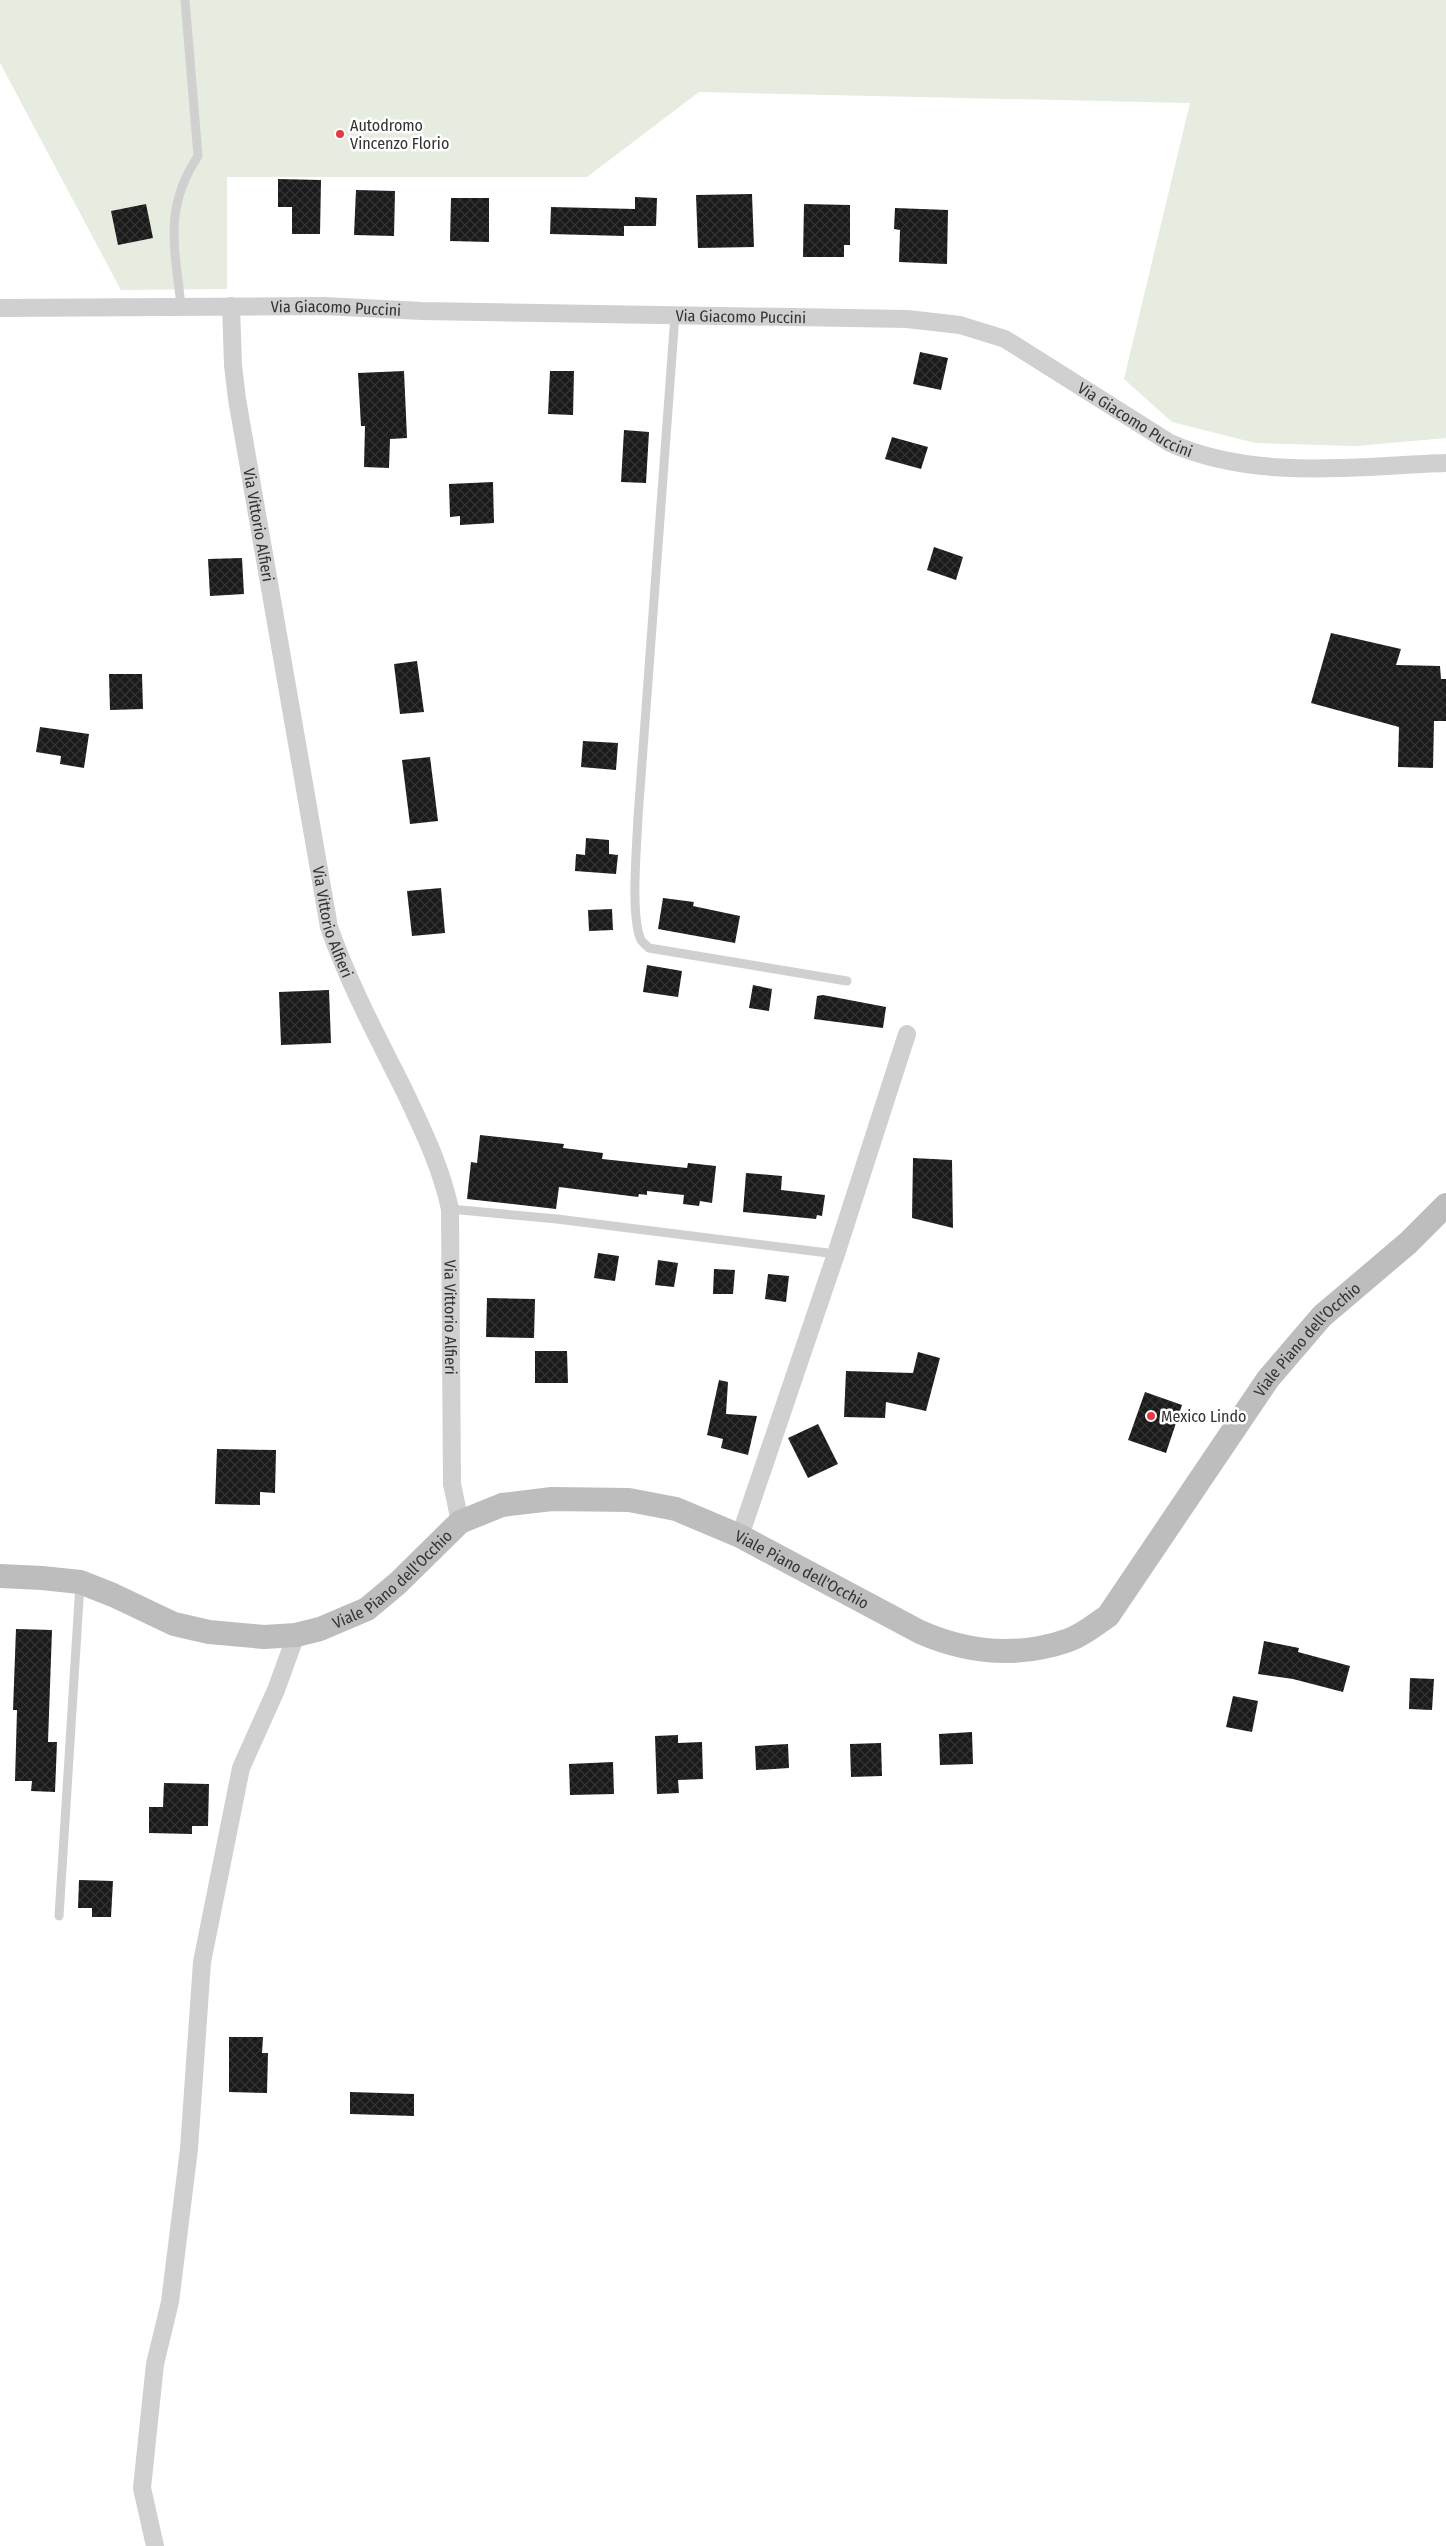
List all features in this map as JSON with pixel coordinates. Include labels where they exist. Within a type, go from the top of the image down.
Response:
[{"type":"main road","name":"Viale Piano dell'Occhio","points":[[0,1576],[80,1582],[113,1595],[174,1624],[209,1632],[242,1636],[296,1635],[320,1629],[367,1609],[398,1584],[460,1522],[502,1505],[552,1499],[629,1500],[676,1509],[740,1536],[946,1644],[1000,1653],[1022,1652],[1070,1640],[1108,1616],[1268,1379],[1322,1316],[1408,1243],[1446,1205]]},
{"type":"street","name":"Via Vittorio Alfieri","points":[[231,306],[233,365],[238,399],[329,927],[341,959],[427,1138],[444,1180],[450,1209],[452,1484],[460,1522]]},
{"type":"street","name":"Via Giacomo Puccini","points":[[0,308],[324,306],[422,312],[860,317],[960,325],[1005,339],[1170,443],[1197,455],[1244,465],[1284,468],[1446,463]]},
{"type":"street","points":[[740,1536],[836,1254],[907,1034]]},
{"type":"street","points":[[154,2546],[142,2488],[155,2364],[170,2302],[189,2149],[202,1962],[241,1768],[276,1690],[296,1635]]},
{"type":"lane","points":[[182,306],[173,228],[174,209],[189,169],[198,156],[185,0]]},
{"type":"lane","points":[[675,315],[638,816],[636,864],[638,929],[642,942],[649,948],[847,982]]},
{"type":"lane","points":[[450,1209],[566,1220],[836,1254]]},
{"type":"lane","points":[[59,1916],[80,1582]]},
{"type":"shaded area","points":[[0,0],[1446,0],[1446,438],[1356,446],[1255,443],[1172,422],[1124,379],[1190,103],[699,92],[587,177],[227,177],[227,289],[121,290],[0,63]]},
{"type":"building","points":[[278,179],[321,180],[320,234],[292,234],[292,207],[278,207]]},
{"type":"building","points":[[356,190],[395,191],[394,236],[354,235]]},
{"type":"building","points":[[752,194],[754,247],[698,248],[696,195]]},
{"type":"building","points":[[635,197],[657,198],[656,226],[624,226],[624,236],[550,234],[551,207],[635,209]]},
{"type":"building","points":[[451,198],[489,198],[489,242],[450,241]]},
{"type":"building","points":[[146,204],[153,238],[118,245],[111,211]]},
{"type":"building","points":[[804,204],[850,205],[850,245],[844,245],[844,257],[803,257]]},
{"type":"building","points":[[895,208],[948,210],[947,264],[899,262],[900,230],[894,229]]},
{"type":"building","points":[[920,352],[948,358],[941,390],[913,384]]},
{"type":"building","points":[[404,371],[407,438],[390,439],[389,468],[364,467],[365,426],[361,426],[358,373]]},
{"type":"building","points":[[550,371],[574,371],[573,415],[548,414]]},
{"type":"building","points":[[624,430],[649,432],[646,483],[621,482]]},
{"type":"building","points":[[892,437],[928,447],[921,469],[885,459]]},
{"type":"building","points":[[493,482],[494,523],[460,525],[460,516],[450,517],[449,484]]},
{"type":"building","points":[[934,547],[963,557],[956,580],[927,570]]},
{"type":"building","points":[[242,558],[244,594],[210,596],[208,559]]},
{"type":"building","points":[[1331,633],[1401,649],[1396,665],[1440,666],[1441,679],[1446,679],[1446,721],[1434,721],[1433,768],[1398,767],[1399,727],[1311,703]]},
{"type":"building","points":[[417,661],[424,712],[400,714],[394,664]]},
{"type":"building","points":[[109,674],[142,674],[143,709],[110,710]]},
{"type":"building","points":[[40,727],[89,734],[84,768],[60,764],[61,756],[36,752]]},
{"type":"building","points":[[583,741],[618,743],[616,770],[581,767]]},
{"type":"building","points":[[430,757],[438,821],[410,824],[402,760]]},
{"type":"building","points":[[586,838],[609,840],[609,854],[618,855],[616,874],[575,871],[576,854],[585,855]]},
{"type":"building","points":[[441,888],[445,933],[412,936],[407,891]]},
{"type":"building","points":[[663,898],[694,902],[693,906],[740,916],[735,943],[658,929]]},
{"type":"building","points":[[612,909],[613,930],[589,931],[588,910]]},
{"type":"building","points":[[647,965],[682,971],[678,997],[643,992]]},
{"type":"building","points":[[753,985],[772,989],[769,1011],[749,1008]]},
{"type":"building","points":[[329,990],[331,1043],[281,1045],[279,992]]},
{"type":"building","points":[[823,995],[886,1007],[883,1028],[814,1019],[817,996]]},
{"type":"building","points":[[480,1135],[564,1144],[563,1148],[603,1153],[602,1159],[687,1168],[688,1163],[716,1166],[712,1203],[700,1201],[699,1206],[683,1204],[684,1195],[647,1191],[647,1195],[639,1194],[638,1197],[559,1187],[556,1209],[467,1199],[471,1162],[477,1163]]},
{"type":"building","points":[[913,1158],[952,1160],[953,1228],[912,1218]]},
{"type":"building","points":[[746,1173],[782,1176],[781,1190],[825,1195],[822,1216],[817,1215],[816,1219],[743,1212]]},
{"type":"building","points":[[598,1253],[619,1256],[615,1281],[594,1278]]},
{"type":"building","points":[[658,1260],[678,1263],[674,1287],[655,1285]]},
{"type":"building","points":[[714,1269],[735,1270],[733,1294],[713,1294]]},
{"type":"building","points":[[768,1274],[789,1276],[786,1302],[765,1299]]},
{"type":"building","points":[[487,1298],[535,1299],[534,1338],[486,1337]]},
{"type":"building","points":[[535,1351],[567,1351],[568,1383],[535,1383]]},
{"type":"building","points":[[918,1352],[940,1358],[926,1411],[886,1402],[885,1418],[844,1417],[846,1371],[913,1373]]},
{"type":"building","points":[[719,1380],[728,1382],[726,1414],[757,1416],[748,1455],[721,1448],[723,1439],[707,1435]]},
{"type":"building","points":[[1145,1392],[1182,1405],[1166,1453],[1128,1440]]},
{"type":"building","points":[[818,1424],[838,1464],[808,1478],[788,1438]]},
{"type":"building","points":[[217,1449],[276,1450],[275,1493],[260,1492],[260,1505],[215,1504]]},
{"type":"building","points":[[16,1629],[52,1630],[48,1742],[57,1742],[55,1792],[31,1791],[32,1781],[15,1781],[17,1710],[13,1710]]},
{"type":"building","points":[[1264,1641],[1299,1648],[1298,1652],[1350,1666],[1343,1692],[1293,1679],[1258,1674]]},
{"type":"building","points":[[1410,1678],[1434,1679],[1432,1710],[1409,1709]]},
{"type":"building","points":[[1233,1696],[1258,1701],[1252,1732],[1226,1727]]},
{"type":"building","points":[[972,1732],[973,1764],[940,1765],[939,1734]]},
{"type":"building","points":[[678,1735],[678,1743],[702,1742],[703,1779],[678,1780],[679,1793],[657,1794],[655,1736]]},
{"type":"building","points":[[881,1743],[882,1776],[851,1777],[850,1744]]},
{"type":"building","points":[[788,1744],[789,1768],[756,1770],[755,1746]]},
{"type":"building","points":[[613,1762],[614,1794],[570,1795],[569,1764]]},
{"type":"building","points":[[164,1783],[209,1784],[208,1826],[192,1826],[192,1834],[149,1833],[149,1807],[163,1807]]},
{"type":"building","points":[[79,1880],[113,1881],[111,1917],[92,1917],[92,1908],[78,1908]]},
{"type":"building","points":[[229,2037],[263,2037],[262,2053],[268,2053],[267,2093],[229,2092]]},
{"type":"building","points":[[350,2092],[414,2094],[414,2116],[350,2114]]},
{"type":"place","name":"Autodromo Vincenzo Florio","points":[[340,134]]},
{"type":"place","name":"Mexico Lindo","points":[[1151,1416]]}]
